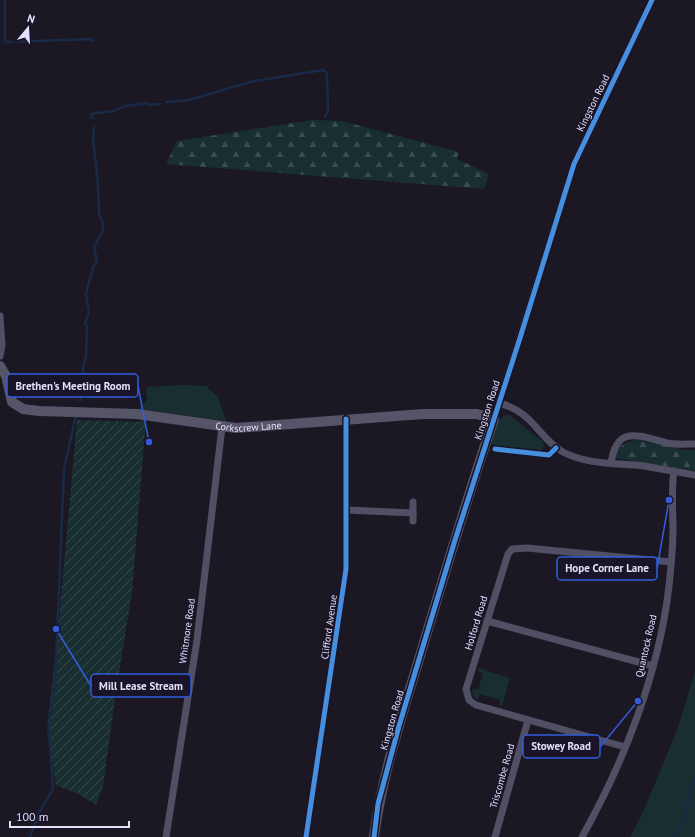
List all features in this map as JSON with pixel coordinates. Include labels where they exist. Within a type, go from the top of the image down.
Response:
[{"type":"street","name":"Kingston Road","points":[[374,837],[378,804],[399,726],[455,540],[574,164],[652,0]]},
{"type":"street","points":[[0,316],[2,345],[0,356]]},
{"type":"street","name":"Corkscrew Lane","points":[[0,366],[6,376],[12,402],[17,406],[30,410],[137,414],[222,427],[248,428],[346,419],[458,413],[477,414],[494,419]]},
{"type":"street","points":[[499,403],[514,407],[525,415],[556,448],[577,458],[695,475]]},
{"type":"street","name":"Clifford Avenue","points":[[306,837],[341,611],[346,569],[346,419]]},
{"type":"street","name":"Whitmore Road","points":[[166,837],[197,640],[222,427]]},
{"type":"street","points":[[611,463],[614,449],[619,440],[633,435],[668,443],[695,444]]},
{"type":"street","points":[[495,449],[549,455],[556,448]]},
{"type":"street","name":"Quantock Road","points":[[582,837],[607,789],[625,747],[653,666],[665,610],[671,562],[674,471]]},
{"type":"street","points":[[413,502],[413,522]]},
{"type":"street","points":[[347,510],[413,513]]},
{"type":"street","name":"Holford Road","points":[[625,747],[476,705],[469,700],[466,689],[508,554],[512,549],[527,548],[671,562]]},
{"type":"street","points":[[487,621],[653,666]]},
{"type":"street","name":"Triscombe Road","points":[[495,837],[528,720]]},
{"type":"green space","points":[[313,120],[342,121],[459,152],[457,159],[489,174],[484,189],[166,164],[177,141]]},
{"type":"green space","points":[[184,385],[206,386],[218,397],[226,421],[139,409],[148,399],[146,395],[147,387]]},
{"type":"green space","points":[[505,415],[510,415],[542,441],[544,446],[540,452],[490,444],[498,421]]},
{"type":"green space","points":[[146,419],[132,592],[103,786],[96,805],[80,795],[56,785],[47,729],[58,631],[77,420],[138,422]]},
{"type":"green space","points":[[637,440],[684,450],[695,450],[695,471],[615,458],[620,447]]},
{"type":"green space","points":[[478,668],[510,678],[502,706],[499,705],[500,700],[479,694],[478,700],[473,696],[472,689],[478,690],[483,673],[478,671]]},
{"type":"green space","points":[[695,672],[695,837],[630,837],[643,812],[677,730]]},
{"type":"waterway","points":[[5,0],[5,42],[91,39],[93,41]]},
{"type":"waterway","points":[[166,102],[189,100],[250,82],[323,70],[327,73],[328,112],[325,116]]},
{"type":"waterway","points":[[92,118],[91,114],[113,111],[126,106],[146,103],[152,105],[160,104]]},
{"type":"waterway","points":[[80,401],[83,390],[83,368],[86,356],[87,327],[85,323],[89,312],[86,294],[93,267],[97,262],[94,247],[103,230],[103,224],[99,214],[98,185],[93,137],[94,127]]},
{"type":"waterway","points":[[30,837],[40,811],[53,789],[49,726],[55,685],[64,469],[76,415]]},
{"type":"waterway","points":[[674,837],[680,829],[695,778]]},
{"type":"cycle path","points":[[374,837],[378,804],[399,726],[455,540],[574,164],[652,0]]},
{"type":"cycle path","points":[[306,837],[346,569],[346,419]]},
{"type":"cycle path","points":[[495,449],[549,455],[556,448]]},
{"type":"place","name":"Brethen's Meeting Room","points":[[149,442]]},
{"type":"place","name":"Hope Corner Lane","points":[[669,500]]},
{"type":"place","name":"Mill Lease Stream","points":[[56,629]]},
{"type":"place","name":"Stowey Road","points":[[638,701]]}]
